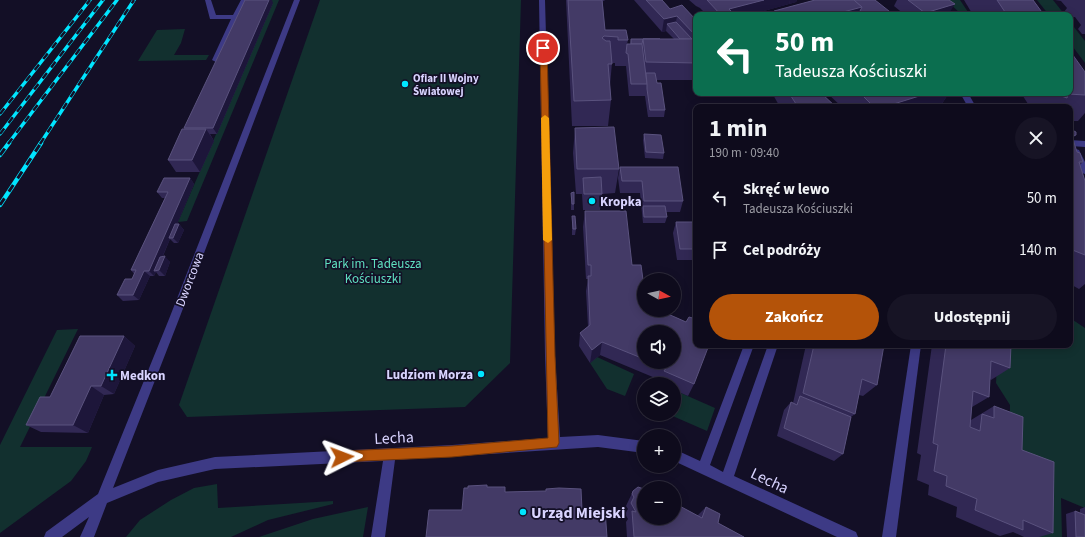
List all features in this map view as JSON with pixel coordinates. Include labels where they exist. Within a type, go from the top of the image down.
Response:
[{"type":"street","points":[[208,0],[213,18],[236,17]]},
{"type":"street","points":[[216,60],[244,0]]},
{"type":"street","name":"Dworcowa","points":[[87,537],[297,0]]},
{"type":"street","points":[[542,0],[550,356],[554,443]]},
{"type":"street","points":[[1073,143],[1085,144]]},
{"type":"street","points":[[1073,147],[1085,171]]},
{"type":"street","points":[[703,468],[748,348]]},
{"type":"street","points":[[727,479],[772,348]]},
{"type":"street","points":[[889,537],[916,348]]},
{"type":"street","name":"Lecha","points":[[103,498],[158,476],[215,463],[390,455],[598,441],[637,446]]},
{"type":"street","points":[[378,537],[390,455]]},
{"type":"street","name":"Lecha","points":[[681,458],[851,537]]},
{"type":"street","points":[[51,537],[103,498]]},
{"type":"green space","points":[[251,0],[279,0],[187,221],[178,222],[246,65]]},
{"type":"green space","name":"Park im. Tadeusza Kościuszki","points":[[320,0],[521,0],[510,363],[465,407],[187,417],[179,405]]},
{"type":"green space","points":[[946,0],[960,0],[968,12],[959,12]]},
{"type":"green space","points":[[1037,0],[1053,0],[1063,12],[1047,12]]},
{"type":"green space","points":[[1073,26],[1085,41],[1085,63],[1073,47]]},
{"type":"green space","points":[[185,29],[181,43],[174,55],[209,55],[206,60],[138,61],[157,30]]},
{"type":"green space","points":[[1073,320],[1085,328],[1085,508],[1061,498],[1062,537],[1030,537],[1009,463],[1010,405],[996,383],[998,348],[1073,348]]},
{"type":"green space","points":[[78,329],[20,447],[92,447],[86,461],[71,481],[0,533],[0,445],[57,330]]},
{"type":"green space","points":[[597,357],[634,374],[625,396],[607,389],[590,363]]},
{"type":"green space","points":[[681,393],[715,408],[707,431],[681,420]]},
{"type":"green space","points":[[217,484],[218,508],[333,501],[333,504],[268,520],[231,537],[126,537],[140,520],[171,500],[194,488]]},
{"type":"green space","points":[[368,507],[363,537],[259,537],[313,519]]},
{"type":"building","points":[[245,0],[269,0],[213,128],[184,128]]},
{"type":"building","points":[[568,0],[602,0],[605,30],[626,30],[628,40],[618,40],[618,37],[604,36],[602,38],[606,41],[610,41],[612,64],[608,64],[611,100],[574,101]]},
{"type":"building","points":[[646,0],[662,0],[670,9],[682,5],[693,17],[693,33],[677,16],[664,19]]},
{"type":"building","points":[[707,0],[764,0],[729,9],[732,12],[718,12]]},
{"type":"building","points":[[815,0],[854,0],[862,7],[843,12],[774,11]]},
{"type":"building","points":[[854,0],[875,0],[890,12],[861,12],[860,11],[862,7]]},
{"type":"building","points":[[908,0],[949,0],[955,4],[928,12],[924,12]]},
{"type":"building","points":[[997,0],[1033,0],[1042,12],[1005,12]]},
{"type":"building","points":[[676,22],[692,39],[680,39],[667,24]]},
{"type":"building","points":[[631,39],[643,39],[642,44],[631,44]]},
{"type":"building","points":[[643,39],[693,39],[693,63],[646,62]]},
{"type":"building","points":[[627,44],[642,44],[647,84],[631,84],[628,54],[626,53]]},
{"type":"building","points":[[1073,55],[1085,72],[1085,95],[1073,94]]},
{"type":"building","points":[[646,73],[655,73],[657,83],[661,83],[665,110],[650,110]]},
{"type":"building","points":[[791,96],[824,96],[833,104],[796,104]]},
{"type":"building","points":[[863,96],[919,96],[894,104],[871,104]]},
{"type":"building","points":[[614,127],[619,169],[577,169],[575,128]]},
{"type":"building","points":[[182,129],[206,129],[192,160],[168,160]]},
{"type":"building","points":[[1073,130],[1076,132],[1076,135],[1073,136]]},
{"type":"building","points":[[644,134],[661,135],[664,153],[646,152]]},
{"type":"building","points":[[1073,139],[1077,152],[1080,153],[1083,162],[1079,162],[1085,181],[1085,255],[1073,250]]},
{"type":"building","points":[[620,167],[678,167],[683,201],[644,201],[642,181],[622,181]]},
{"type":"building","points":[[601,177],[602,194],[584,194],[583,178]]},
{"type":"building","points":[[164,178],[190,178],[149,271],[144,271],[133,295],[117,295],[125,279],[132,279],[136,270],[131,270],[168,192],[157,192]]},
{"type":"building","points":[[574,192],[574,204],[572,204],[571,193]]},
{"type":"building","points":[[643,206],[665,206],[667,217],[644,217]]},
{"type":"building","points":[[585,211],[626,211],[632,265],[641,265],[642,273],[637,273],[637,317],[675,317],[686,322],[689,317],[693,318],[693,348],[708,348],[694,384],[681,378],[681,377],[664,371],[665,369],[681,369],[681,325],[637,325],[637,356],[602,342],[592,350],[580,333],[590,325],[588,276],[591,276],[591,265],[588,265]]},
{"type":"building","points":[[572,216],[575,216],[576,229],[573,229]]},
{"type":"building","points":[[676,222],[693,222],[693,249],[680,249]]},
{"type":"building","points":[[175,224],[179,224],[173,238],[169,238]]},
{"type":"building","points":[[165,256],[159,270],[154,271],[160,257]]},
{"type":"building","points":[[80,336],[124,336],[101,386],[91,386],[73,425],[26,425],[40,397],[50,397]]},
{"type":"building","points":[[813,348],[883,348],[877,385],[862,379],[855,414],[803,393]]},
{"type":"building","points":[[946,348],[1011,348],[1010,368],[991,361],[989,397],[973,391],[970,427],[980,431],[982,414],[994,418],[994,406],[1023,417],[1022,450],[1054,462],[1053,533],[1023,520],[1023,530],[975,510],[977,499],[946,486],[947,476],[934,471],[938,445],[933,443]]},
{"type":"building","points":[[800,396],[851,417],[843,454],[784,428],[791,402],[797,405]]},
{"type":"building","name":"Urząd Miejski","points":[[487,485],[487,487],[505,487],[505,492],[546,491],[546,489],[559,488],[581,489],[582,510],[605,510],[607,537],[426,537],[429,510],[462,510],[464,488],[468,488],[468,486]]},
{"type":"building","points":[[637,488],[637,525],[681,525],[681,507],[702,518],[706,507],[720,514],[718,523],[744,537],[634,537],[632,511],[636,512],[631,503],[634,497],[632,494]]},
{"type":"building","points":[[1075,511],[1085,515],[1085,537],[1076,537]]},
{"type":"railway","points":[[0,114],[90,0]]},
{"type":"railway","points":[[0,134],[103,0]]},
{"type":"railway","points":[[8,144],[117,0]]},
{"type":"railway","points":[[40,144],[134,0]]},
{"type":"railway","points":[[0,155],[9,143]]},
{"type":"railway","points":[[0,205],[41,143]]},
{"type":"slow traffic","points":[[545,118],[548,240]]},
{"type":"place","name":"Ofiar II Wojny Światowej","points":[[405,84]]},
{"type":"place","name":"Kropka","points":[[592,201]]},
{"type":"place","name":"Ludziom Morza","points":[[481,374]]},
{"type":"place","name":"Medkon","points":[[112,375]]},
{"type":"place","name":"Urząd Miejski","points":[[523,512]]},
{"type":"route","points":[[342,457],[452,451],[554,443],[550,356],[543,48]]}]
